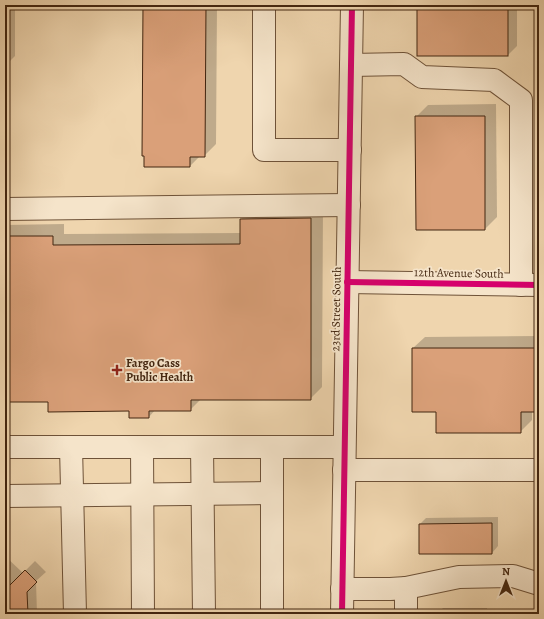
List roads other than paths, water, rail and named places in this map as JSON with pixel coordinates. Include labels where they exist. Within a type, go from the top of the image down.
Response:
[{"type":"street","points":[[264,5],[264,150],[350,150]]},
{"type":"street","name":"23rd Street South","points":[[342,614],[352,5]]},
{"type":"street","points":[[351,65],[404,64],[422,77],[494,80],[521,100],[530,285]]},
{"type":"street","points":[[5,209],[349,205]]},
{"type":"street","name":"12th Avenue South","points":[[347,282],[530,285]]},
{"type":"street","points":[[5,447],[344,447]]},
{"type":"street","points":[[71,447],[75,614]]},
{"type":"street","points":[[142,447],[143,614]]},
{"type":"street","points":[[202,447],[204,614]]},
{"type":"street","points":[[272,447],[272,614]]},
{"type":"street","points":[[344,470],[533,470]]},
{"type":"street","points":[[5,496],[272,493]]},
{"type":"street","points":[[342,589],[374,590],[406,588],[459,577],[513,576],[539,584]]},
{"type":"street","points":[[406,588],[406,614]]},
{"type":"place","name":"Fargo Cass Public Health","points":[[117,370]]}]
